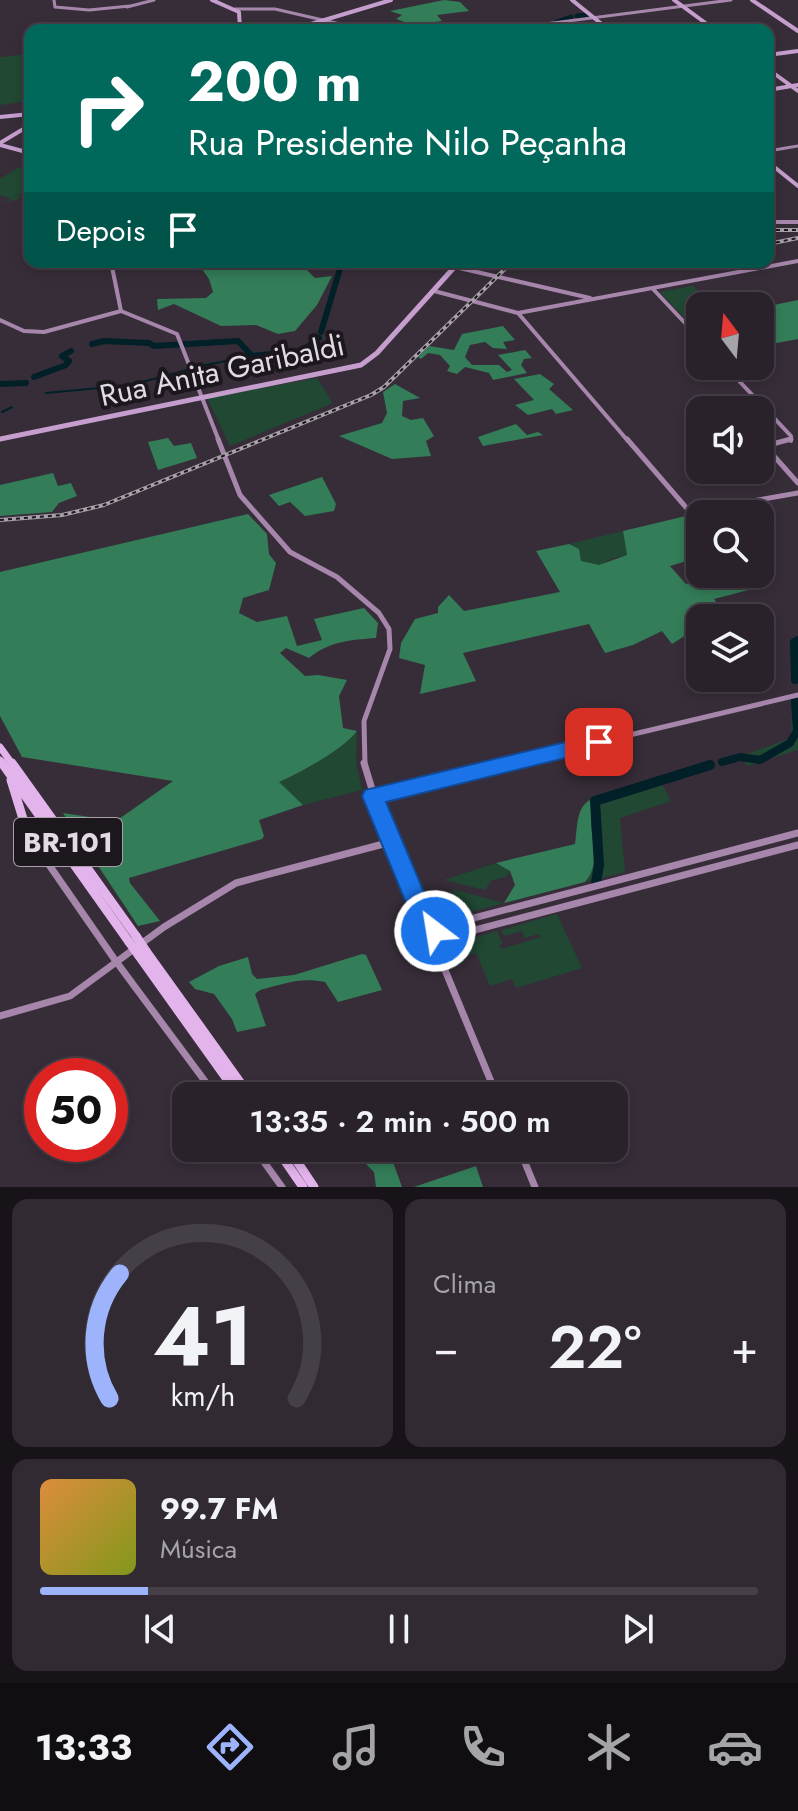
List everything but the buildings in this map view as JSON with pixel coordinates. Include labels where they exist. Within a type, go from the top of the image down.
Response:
[{"type":"highway","name":"BR-101","points":[[0,747],[132,939]]},
{"type":"highway","name":"BR-101","points":[[0,760],[240,1082]]},
{"type":"highway","points":[[7,770],[28,835]]},
{"type":"highway","name":"BR-101","points":[[143,953],[230,1082]]},
{"type":"highway","points":[[286,1162],[303,1187]]},
{"type":"highway","points":[[297,1162],[314,1187]]},
{"type":"main road","points":[[212,0],[235,9],[240,15],[240,24]]},
{"type":"main road","points":[[311,24],[391,0]]},
{"type":"main road","points":[[572,0],[602,24]]},
{"type":"main road","points":[[674,0],[707,24]]},
{"type":"main road","points":[[753,0],[798,30]]},
{"type":"main road","points":[[774,54],[798,51]]},
{"type":"main road","points":[[774,73],[798,88]]},
{"type":"main road","points":[[774,89],[792,86]]},
{"type":"main road","points":[[0,117],[24,115]]},
{"type":"main road","points":[[0,144],[24,129]]},
{"type":"main road","points":[[0,144],[24,151]]},
{"type":"main road","points":[[774,167],[798,186]]},
{"type":"main road","name":"Rua Anita Garibaldi","points":[[0,439],[361,365],[377,353],[454,268]]},
{"type":"street","points":[[54,0],[55,7],[103,9],[154,0]]},
{"type":"street","points":[[546,24],[731,0]]},
{"type":"street","points":[[235,9],[275,9],[341,24]]},
{"type":"street","points":[[774,150],[798,146]]},
{"type":"street","points":[[774,222],[798,222]]},
{"type":"street","points":[[774,265],[798,261]]},
{"type":"street","points":[[112,268],[121,311]]},
{"type":"street","points":[[471,268],[580,299]]},
{"type":"street","points":[[518,313],[580,299],[760,268]]},
{"type":"street","points":[[652,288],[686,324]]},
{"type":"street","points":[[434,291],[528,311]]},
{"type":"street","points":[[510,309],[518,313],[690,512],[798,493]]},
{"type":"street","points":[[0,320],[24,331],[44,332],[121,311],[175,332],[233,481],[244,500],[290,552],[343,581],[379,613],[389,629],[390,649],[362,733],[365,770],[428,930]]},
{"type":"street","points":[[738,380],[793,440],[765,446],[798,483]]},
{"type":"street","points":[[373,796],[796,696]]},
{"type":"street","points":[[798,833],[428,930],[424,938],[433,941],[798,845]]},
{"type":"street","points":[[28,835],[206,1082]]},
{"type":"street","points":[[0,1016],[70,996],[115,960],[201,901],[236,883],[392,842]]},
{"type":"street","points":[[703,858],[709,868]]},
{"type":"street","points":[[433,941],[491,1082]]},
{"type":"street","points":[[264,1162],[282,1187]]},
{"type":"street","points":[[525,1162],[535,1187]]},
{"type":"green space","points":[[444,0],[460,2],[469,11],[437,15],[442,21],[410,24],[396,19],[402,15],[390,11]]},
{"type":"green space","points":[[24,55],[24,102],[0,105],[0,57]]},
{"type":"green space","points":[[24,168],[20,170],[24,171],[24,192],[12,199],[0,195],[0,179]]},
{"type":"green space","points":[[201,268],[305,268],[315,278],[332,276],[317,305],[295,331],[278,334],[256,325],[221,326],[174,304],[158,310],[157,299],[206,298],[213,292]]},
{"type":"green space","points":[[693,286],[699,292],[686,292],[686,320],[660,292]]},
{"type":"green space","points":[[798,300],[798,339],[774,343],[774,305]]},
{"type":"green space","points":[[503,326],[515,340],[503,342],[507,349],[493,348],[485,342],[470,345],[465,357],[472,365],[499,365],[507,372],[512,370],[498,355],[525,350],[532,358],[524,359],[521,365],[527,373],[493,380],[489,373],[465,367],[457,374],[447,371],[450,366],[440,355],[428,353],[421,359],[418,357],[429,346],[454,350],[462,334]]},
{"type":"green space","points":[[540,374],[554,384],[549,389],[573,410],[556,414],[552,409],[528,415],[515,405],[534,400],[514,379]]},
{"type":"green space","points":[[317,378],[333,403],[230,446],[207,398]]},
{"type":"green space","points":[[395,384],[420,398],[403,401],[402,416],[411,420],[423,418],[434,436],[426,441],[431,456],[392,459],[339,436],[382,423],[387,413],[383,392]]},
{"type":"green space","points":[[516,424],[527,435],[538,432],[543,435],[483,446],[478,437]]},
{"type":"green space","points":[[168,438],[174,446],[191,443],[197,458],[158,470],[148,442]]},
{"type":"green space","points":[[53,473],[58,486],[71,483],[77,496],[59,503],[52,512],[0,516],[0,485]]},
{"type":"green space","points":[[322,477],[336,504],[334,511],[305,516],[290,502],[279,506],[269,495]]},
{"type":"green space","points":[[248,514],[267,534],[269,554],[276,563],[269,590],[243,598],[239,613],[257,622],[287,616],[297,646],[322,640],[314,619],[364,608],[378,623],[376,638],[333,645],[309,658],[286,648],[280,653],[305,676],[347,680],[339,696],[343,728],[357,731],[332,753],[279,782],[303,805],[259,820],[264,836],[262,839],[129,878],[160,921],[138,926],[63,813],[116,821],[173,781],[22,757],[0,716],[0,572]]},
{"type":"green space","points":[[686,516],[686,561],[670,566],[686,588],[756,588],[714,599],[717,604],[686,604],[686,635],[672,644],[662,631],[633,645],[605,653],[589,624],[463,653],[476,681],[420,694],[425,665],[399,658],[401,643],[415,619],[438,613],[438,607],[449,595],[464,611],[560,592],[536,551],[569,544],[579,549],[581,561],[599,565],[627,555],[623,531]]},
{"type":"green space","points":[[623,531],[627,555],[610,559],[580,582],[579,549],[569,544]]},
{"type":"green space","points":[[798,699],[798,750],[747,766],[741,756],[791,738],[792,701]]},
{"type":"green space","points":[[357,731],[356,762],[362,790],[303,805],[278,782],[332,753]]},
{"type":"green space","points":[[662,777],[661,782],[671,801],[620,818],[625,872],[585,882],[593,862],[591,818],[597,797]]},
{"type":"green space","points":[[597,797],[591,818],[594,862],[585,882],[504,903],[515,885],[510,871],[496,863],[575,844],[581,809]]},
{"type":"green space","points":[[496,863],[510,871],[506,877],[492,880],[485,890],[444,880]]},
{"type":"green space","points":[[452,889],[504,903],[463,914]]},
{"type":"green space","points":[[557,914],[582,968],[516,988],[512,979],[490,986],[476,953],[462,957],[464,963],[456,965],[448,945],[497,931],[503,944],[499,945],[501,949],[541,937],[539,934],[525,938],[522,931],[504,936],[501,930]]},
{"type":"green space","points":[[366,955],[382,990],[338,1002],[325,982],[308,980],[260,990],[255,994],[266,1026],[237,1032],[232,1019],[214,994],[195,989],[189,982],[219,966],[248,957],[252,974],[257,979],[294,975]]},
{"type":"green space","points":[[364,1162],[393,1162],[402,1187],[376,1187],[374,1172]]},
{"type":"green space","points":[[476,1166],[483,1187],[414,1187]]},
{"type":"waterway","points":[[577,16],[586,15]]},
{"type":"waterway","points":[[557,22],[571,17]]},
{"type":"waterway","points":[[321,332],[340,268]]},
{"type":"waterway","points":[[92,344],[104,341],[149,343],[154,346],[238,341],[252,356],[302,351],[319,338]]},
{"type":"waterway","points":[[34,377],[66,365],[69,361],[62,356],[71,351]]},
{"type":"waterway","points":[[200,366],[252,356]]},
{"type":"waterway","points":[[46,393],[131,385],[187,370]]},
{"type":"waterway","points":[[0,384],[26,383]]},
{"type":"waterway","points":[[2,412],[12,407]]},
{"type":"waterway","points":[[795,680],[794,642],[798,640]]},
{"type":"waterway","points":[[722,762],[740,757],[760,760],[790,743],[797,731],[795,701]]},
{"type":"waterway","points":[[596,882],[599,865],[595,801],[710,765]]},
{"type":"railway","points":[[774,230],[798,230]]},
{"type":"railway","points":[[774,243],[798,238]]},
{"type":"railway","points":[[0,520],[62,515],[104,505],[371,395],[384,387],[506,268]]},
{"type":"route","points":[[435,931],[428,930],[373,796],[599,742]]}]
